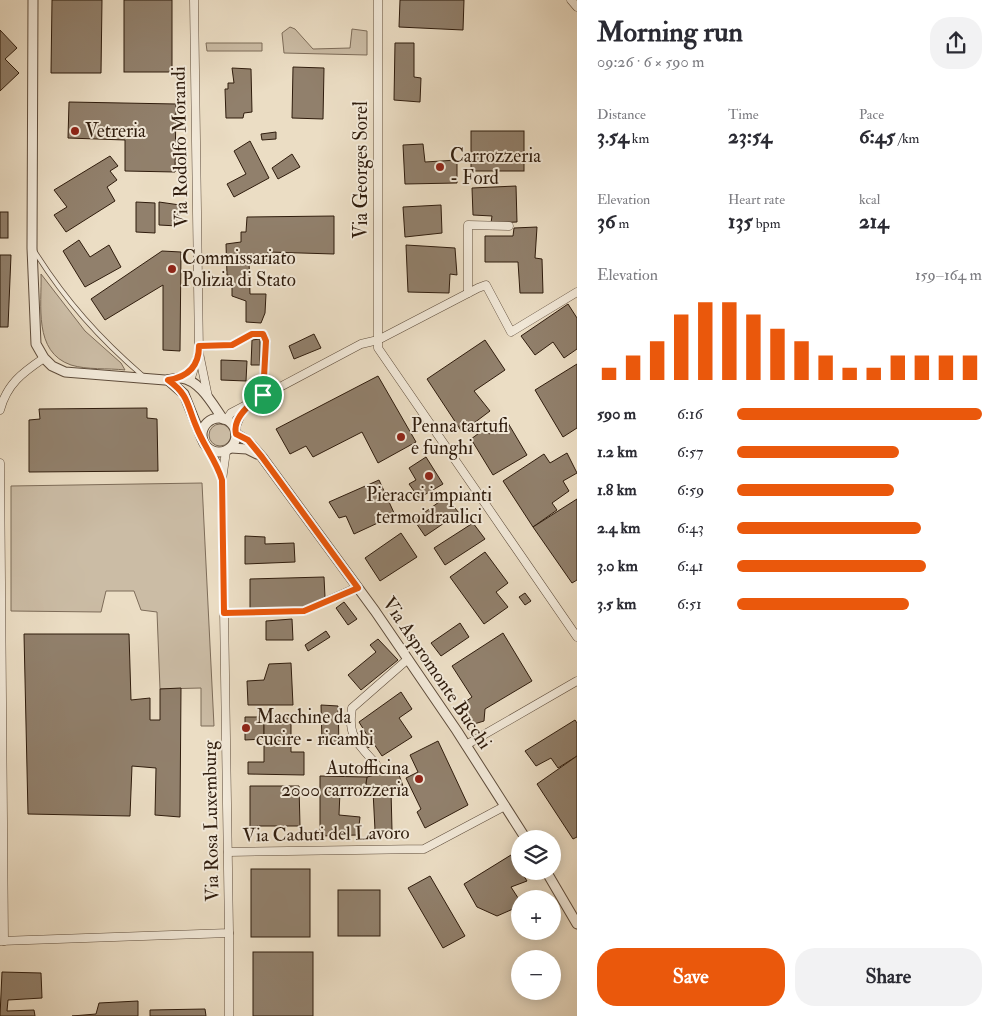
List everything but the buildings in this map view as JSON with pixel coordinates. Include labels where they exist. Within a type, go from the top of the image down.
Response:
[{"type":"street","points":[[33,0],[32,248],[36,344],[44,358],[52,366],[65,372],[168,380],[185,379],[196,426],[204,442],[215,452],[228,449],[247,449],[262,457]]},
{"type":"street","name":"Via Rodolfo Morandi","points":[[194,0],[199,349],[208,399]]},
{"type":"street","name":"Via Georges Sorel","points":[[378,0],[378,348],[577,637]]},
{"type":"street","points":[[571,0],[577,7]]},
{"type":"street","points":[[468,293],[468,225],[509,226]]},
{"type":"street","points":[[204,442],[204,428],[212,420],[225,419],[232,412],[361,344],[378,340],[486,285],[511,332],[577,292]]},
{"type":"street","points":[[199,349],[232,345],[252,334],[263,334],[266,341],[263,395]]},
{"type":"street","name":"Via Rodolfo Morandi","points":[[185,379],[194,367],[199,349]]},
{"type":"street","points":[[0,410],[10,384],[25,370],[44,358]]},
{"type":"street","name":"Via Aspromonte Bucchi","points":[[185,379],[208,399],[236,432],[248,440],[262,457],[408,659],[520,830]]},
{"type":"street","points":[[168,380],[184,394],[190,405]]},
{"type":"street","points":[[228,449],[236,432],[241,414],[249,404]]},
{"type":"street","name":"Via Rosa Luxemburg","points":[[204,442],[216,462],[222,480]]},
{"type":"street","name":"Via Rosa Luxemburg","points":[[228,449],[222,480],[230,1016]]},
{"type":"street","points":[[0,463],[2,941],[229,933]]},
{"type":"street","points":[[224,613],[304,611],[358,588]]},
{"type":"street","points":[[376,764],[357,743],[349,724],[352,708],[408,659]]},
{"type":"street","points":[[466,745],[577,680]]},
{"type":"street","name":"Via Caduti del Lavoro","points":[[228,852],[424,849],[505,806]]},
{"type":"street","points":[[551,880],[577,924]]},
{"type":"lane","points":[[32,248],[79,315],[120,356],[145,377]]},
{"type":"shaded area","points":[[290,27],[295,29],[313,49],[350,48],[352,29],[367,31],[367,55],[284,53],[282,33]]},
{"type":"shaded area","points":[[206,43],[262,43],[262,51],[207,51]]},
{"type":"shaded area","points":[[41,274],[85,331],[121,363],[125,370],[77,367],[59,359],[50,350],[42,326]]},
{"type":"shaded area","points":[[216,424],[224,424],[231,431],[231,439],[224,446],[216,446],[209,439],[209,431]]},
{"type":"shaded area","points":[[202,483],[214,726],[201,726],[201,688],[160,689],[157,612],[141,610],[134,591],[106,591],[101,612],[11,611],[11,486]]},
{"type":"place","name":"Vetreria","points":[[75,131]]},
{"type":"place","name":"Carrozzeria - Ford","points":[[440,167]]},
{"type":"place","name":"Commissariato Polizia di Stato","points":[[172,269]]},
{"type":"place","name":"Penna tartufi e funghi","points":[[401,437]]},
{"type":"place","name":"Pieracci impianti termoidraulici","points":[[429,476]]},
{"type":"place","name":"Macchine da cucire - ricambi","points":[[246,728]]},
{"type":"place","name":"Autofficina 2000 carrozzeria","points":[[419,779]]},
{"type":"route","points":[[252,334],[263,334],[266,341],[263,395],[249,404],[241,414],[235,429],[236,434],[248,440],[262,457],[358,588],[304,611],[224,613],[222,480],[216,462],[196,426],[190,405],[184,394],[168,380],[180,378],[194,367],[199,353],[199,346],[232,345],[252,334]]}]
